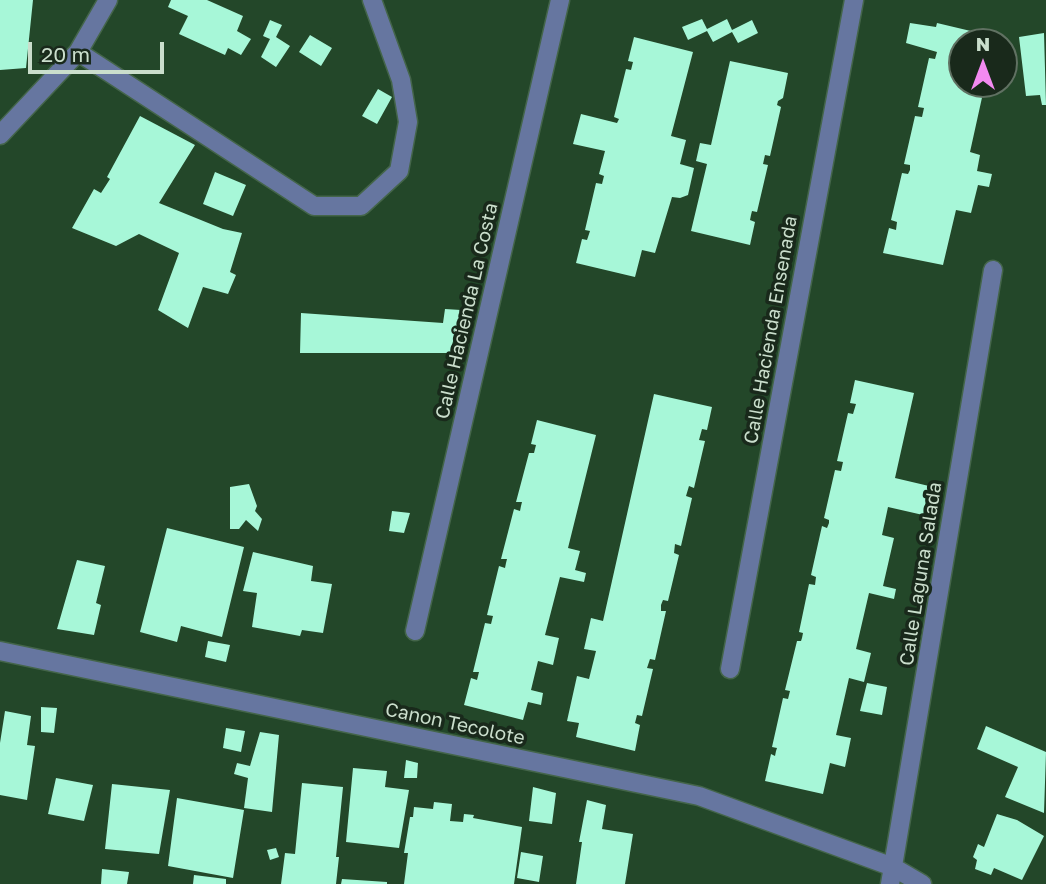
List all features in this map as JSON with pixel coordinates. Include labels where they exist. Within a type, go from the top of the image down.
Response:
[{"type":"street","points":[[0,135],[78,52],[108,0]]},
{"type":"street","points":[[78,52],[314,206],[361,206],[399,170],[408,122],[401,80],[372,0]]},
{"type":"street","name":"Calle Hacienda La Costa","points":[[415,631],[560,0]]},
{"type":"street","name":"Calle Hacienda Ensenada","points":[[730,668],[853,0]]},
{"type":"street","name":"Calle Laguna Salada","points":[[891,876],[992,270]]},
{"type":"street","name":"Canon Tecolote","points":[[0,651],[699,796],[891,876],[922,884]]},
{"type":"building","points":[[0,0],[33,0],[26,68],[0,70]]},
{"type":"building","points":[[171,0],[207,0],[243,16],[237,31],[251,39],[241,55],[228,48],[225,55],[179,34],[188,16],[168,7]]},
{"type":"building","points":[[702,19],[707,29],[727,19],[732,30],[752,20],[758,33],[738,43],[732,32],[713,42],[707,31],[688,40],[682,27]]},
{"type":"building","points":[[270,20],[282,25],[276,37],[290,46],[276,67],[261,57],[270,39],[263,36]]},
{"type":"building","points":[[910,23],[936,27],[937,23],[958,28],[948,28],[948,98],[982,98],[970,152],[980,155],[977,171],[992,174],[989,187],[978,185],[971,213],[956,210],[943,265],[883,253],[889,228],[896,230],[897,222],[891,220],[902,173],[908,174],[910,170],[910,165],[904,164],[915,116],[922,117],[924,108],[918,107],[929,58],[935,59],[937,52],[906,43]]},
{"type":"building","points":[[1044,33],[1046,105],[1042,105],[1040,95],[1026,96],[1019,37]]},
{"type":"building","points":[[310,35],[332,48],[321,66],[299,52]]},
{"type":"building","points":[[634,37],[693,52],[671,136],[686,140],[680,164],[694,168],[688,195],[672,197],[655,253],[642,250],[635,277],[576,263],[582,239],[587,240],[590,231],[585,230],[596,183],[602,184],[604,176],[599,174],[605,151],[573,144],[581,114],[617,123],[619,119],[614,117],[626,69],[631,70],[633,62],[628,61]]},
{"type":"building","points":[[730,61],[788,73],[783,98],[777,105],[781,107],[770,156],[765,155],[763,164],[768,165],[757,212],[752,211],[751,215],[750,220],[755,222],[750,245],[691,231],[707,164],[696,161],[700,143],[711,145]]},
{"type":"building","points":[[378,89],[392,97],[377,124],[362,116]]},
{"type":"building","points":[[140,116],[195,145],[159,203],[223,229],[242,233],[230,272],[236,275],[228,294],[203,287],[188,328],[158,310],[179,253],[139,234],[116,246],[72,228],[94,189],[101,193],[110,179],[107,177]]},
{"type":"building","points":[[215,172],[246,185],[233,216],[203,204]]},
{"type":"building","points":[[445,309],[461,310],[450,353],[300,353],[301,313],[443,323]]},
{"type":"building","points":[[855,380],[914,393],[895,478],[929,486],[923,515],[888,507],[882,535],[894,538],[883,586],[896,589],[894,599],[869,593],[856,649],[871,653],[864,682],[849,678],[836,735],[851,738],[845,767],[830,763],[823,794],[765,781],[771,754],[775,756],[777,748],[772,747],[783,698],[788,699],[790,691],[785,690],[797,641],[802,638],[803,633],[799,632],[809,584],[815,585],[816,577],[811,575],[822,526],[827,528],[829,523],[829,520],[824,518],[835,470],[841,471],[843,462],[837,461],[848,413],[853,414],[856,404],[850,403]]},
{"type":"building","points":[[654,394],[712,407],[707,430],[702,429],[699,440],[705,441],[694,488],[689,486],[686,496],[692,498],[681,546],[675,544],[674,553],[679,555],[668,601],[663,600],[661,605],[661,611],[666,611],[655,660],[650,659],[647,668],[653,669],[642,716],[637,715],[635,723],[640,725],[635,751],[576,737],[579,723],[567,721],[577,676],[589,679],[596,651],[584,649],[591,618],[603,621]]},
{"type":"building","points":[[537,420],[596,435],[568,548],[580,551],[575,570],[586,573],[584,582],[560,577],[545,635],[559,638],[553,665],[538,661],[531,690],[543,693],[541,705],[528,702],[523,720],[464,705],[471,678],[477,680],[479,672],[473,672],[485,623],[491,624],[493,616],[487,615],[499,566],[505,568],[507,559],[501,559],[514,509],[520,511],[522,502],[516,502],[529,453],[534,453],[536,445],[531,444]]},
{"type":"building","points":[[249,484],[257,506],[255,511],[262,519],[258,531],[246,520],[239,529],[230,529],[230,487]]},
{"type":"building","points":[[392,511],[410,513],[404,533],[389,531]]},
{"type":"building","points":[[167,528],[244,547],[222,637],[181,626],[177,642],[140,632]]},
{"type":"building","points":[[253,552],[313,566],[311,581],[332,584],[323,633],[302,630],[300,636],[252,627],[257,593],[243,591]]},
{"type":"building","points":[[77,560],[105,566],[96,603],[101,605],[94,635],[57,629]]},
{"type":"building","points":[[208,641],[230,645],[226,662],[205,657]]},
{"type":"building","points":[[867,683],[887,687],[882,715],[860,711]]},
{"type":"building","points":[[41,707],[57,708],[54,733],[41,732]]},
{"type":"building","points":[[5,711],[31,716],[27,745],[35,746],[27,800],[0,795],[0,743]]},
{"type":"building","points":[[986,726],[1046,752],[1044,813],[1005,797],[1018,767],[977,749]]},
{"type":"building","points":[[226,728],[245,731],[241,752],[223,748]]},
{"type":"building","points":[[260,732],[279,735],[272,812],[244,808],[248,778],[234,774],[237,763],[250,766]]},
{"type":"building","points":[[406,760],[418,763],[417,778],[404,778]]},
{"type":"building","points":[[353,768],[387,771],[385,787],[409,790],[399,848],[346,842]]},
{"type":"building","points":[[56,778],[93,785],[84,821],[48,814]]},
{"type":"building","points":[[302,783],[343,787],[336,884],[281,884],[285,853],[295,854]]},
{"type":"building","points":[[112,784],[170,790],[159,854],[105,849]]},
{"type":"building","points":[[533,787],[556,793],[552,824],[529,821]]},
{"type":"building","points":[[177,798],[244,810],[233,878],[168,866]]},
{"type":"building","points":[[587,800],[606,805],[602,829],[633,834],[625,884],[576,884],[582,842],[579,842]]},
{"type":"building","points":[[434,802],[452,804],[450,821],[463,822],[464,814],[522,827],[514,884],[404,884],[408,853],[404,853],[410,817],[413,817],[414,807],[433,809]]},
{"type":"building","points":[[997,814],[1017,820],[1044,836],[1022,880],[994,868],[991,875],[975,869],[977,860],[973,857],[978,844],[984,847]]},
{"type":"building","points":[[276,848],[279,857],[270,860],[267,850]]},
{"type":"building","points":[[521,852],[543,856],[539,882],[517,878]]},
{"type":"building","points":[[102,869],[129,872],[127,884],[101,884]]},
{"type":"building","points":[[194,875],[226,879],[226,884],[193,884]]},
{"type":"building","points":[[342,879],[387,882],[387,884],[341,884]]}]
